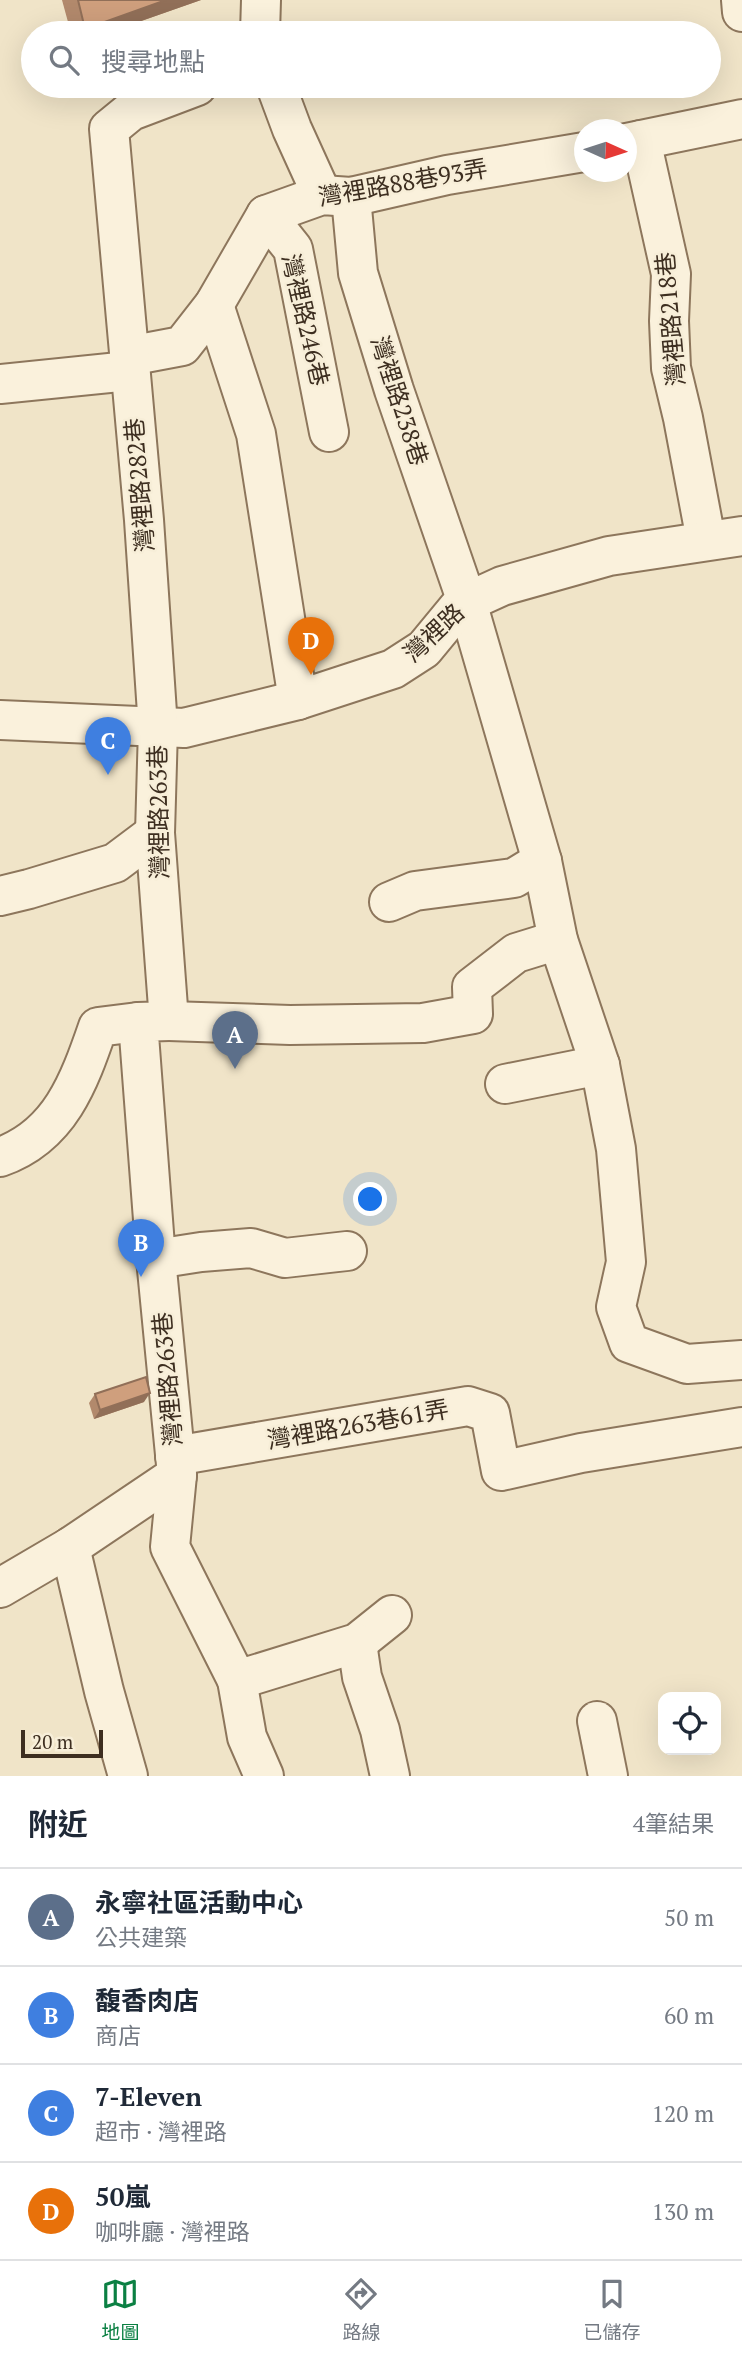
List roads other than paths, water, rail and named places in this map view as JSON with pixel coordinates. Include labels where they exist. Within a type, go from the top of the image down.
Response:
[{"type":"street","points":[[260,21],[261,0]]},
{"type":"street","points":[[741,0],[742,12]]},
{"type":"street","name":"灣裡路282巷","points":[[158,728],[144,520],[109,129],[131,111],[165,98]]},
{"type":"street","name":"灣裡路238巷","points":[[280,98],[292,129],[337,196],[394,390],[467,602],[542,861],[558,940],[600,1065],[616,1149],[626,1262],[615,1307],[629,1343],[687,1364],[742,1360]]},
{"type":"street","points":[[637,141],[742,119]]},
{"type":"street","name":"灣裡路218巷","points":[[637,153],[671,274],[671,368],[683,418],[724,538]]},
{"type":"street","name":"灣裡路88巷93弄","points":[[266,215],[337,196],[574,154]]},
{"type":"street","points":[[0,384],[129,364],[182,346],[214,305],[266,215]]},
{"type":"street","name":"灣裡路246巷","points":[[266,215],[293,249],[329,432]]},
{"type":"street","points":[[214,305],[256,434],[298,699]]},
{"type":"street","name":"灣裡路","points":[[0,720],[184,728],[298,699],[393,669],[424,649],[457,609],[502,586],[609,556],[724,538]]},
{"type":"street","name":"灣裡路263巷","points":[[0,1588],[70,1547],[176,1466],[156,1259],[154,1021],[158,728]]},
{"type":"street","points":[[0,895],[115,863],[155,833]]},
{"type":"street","points":[[389,902],[415,891],[514,878],[542,861]]},
{"type":"street","points":[[0,1157],[18,1151],[58,1114],[80,1079],[98,1027],[154,1021],[290,1025],[423,1023],[473,1014],[472,987],[516,953],[558,940]]},
{"type":"street","points":[[505,1084],[600,1065]]},
{"type":"street","points":[[156,1259],[251,1248],[285,1258],[347,1251]]},
{"type":"street","name":"灣裡路263巷61弄","points":[[176,1466],[468,1406],[490,1413],[501,1471],[581,1453],[742,1427]]},
{"type":"street","points":[[176,1466],[170,1547],[237,1681],[247,1737],[264,1776]]},
{"type":"street","points":[[70,1547],[104,1691],[128,1776]]},
{"type":"street","points":[[237,1681],[357,1643],[392,1615]]},
{"type":"street","points":[[357,1643],[362,1677],[380,1730],[390,1776]]},
{"type":"street","points":[[597,1721],[608,1776]]},
{"type":"place","name":"50嵐","points":[[311,675]]},
{"type":"place","name":"7-Eleven","points":[[108,775]]},
{"type":"place","name":"永寧社區活動中心","points":[[235,1069]]},
{"type":"place","name":"馥香肉店","points":[[141,1277]]}]
